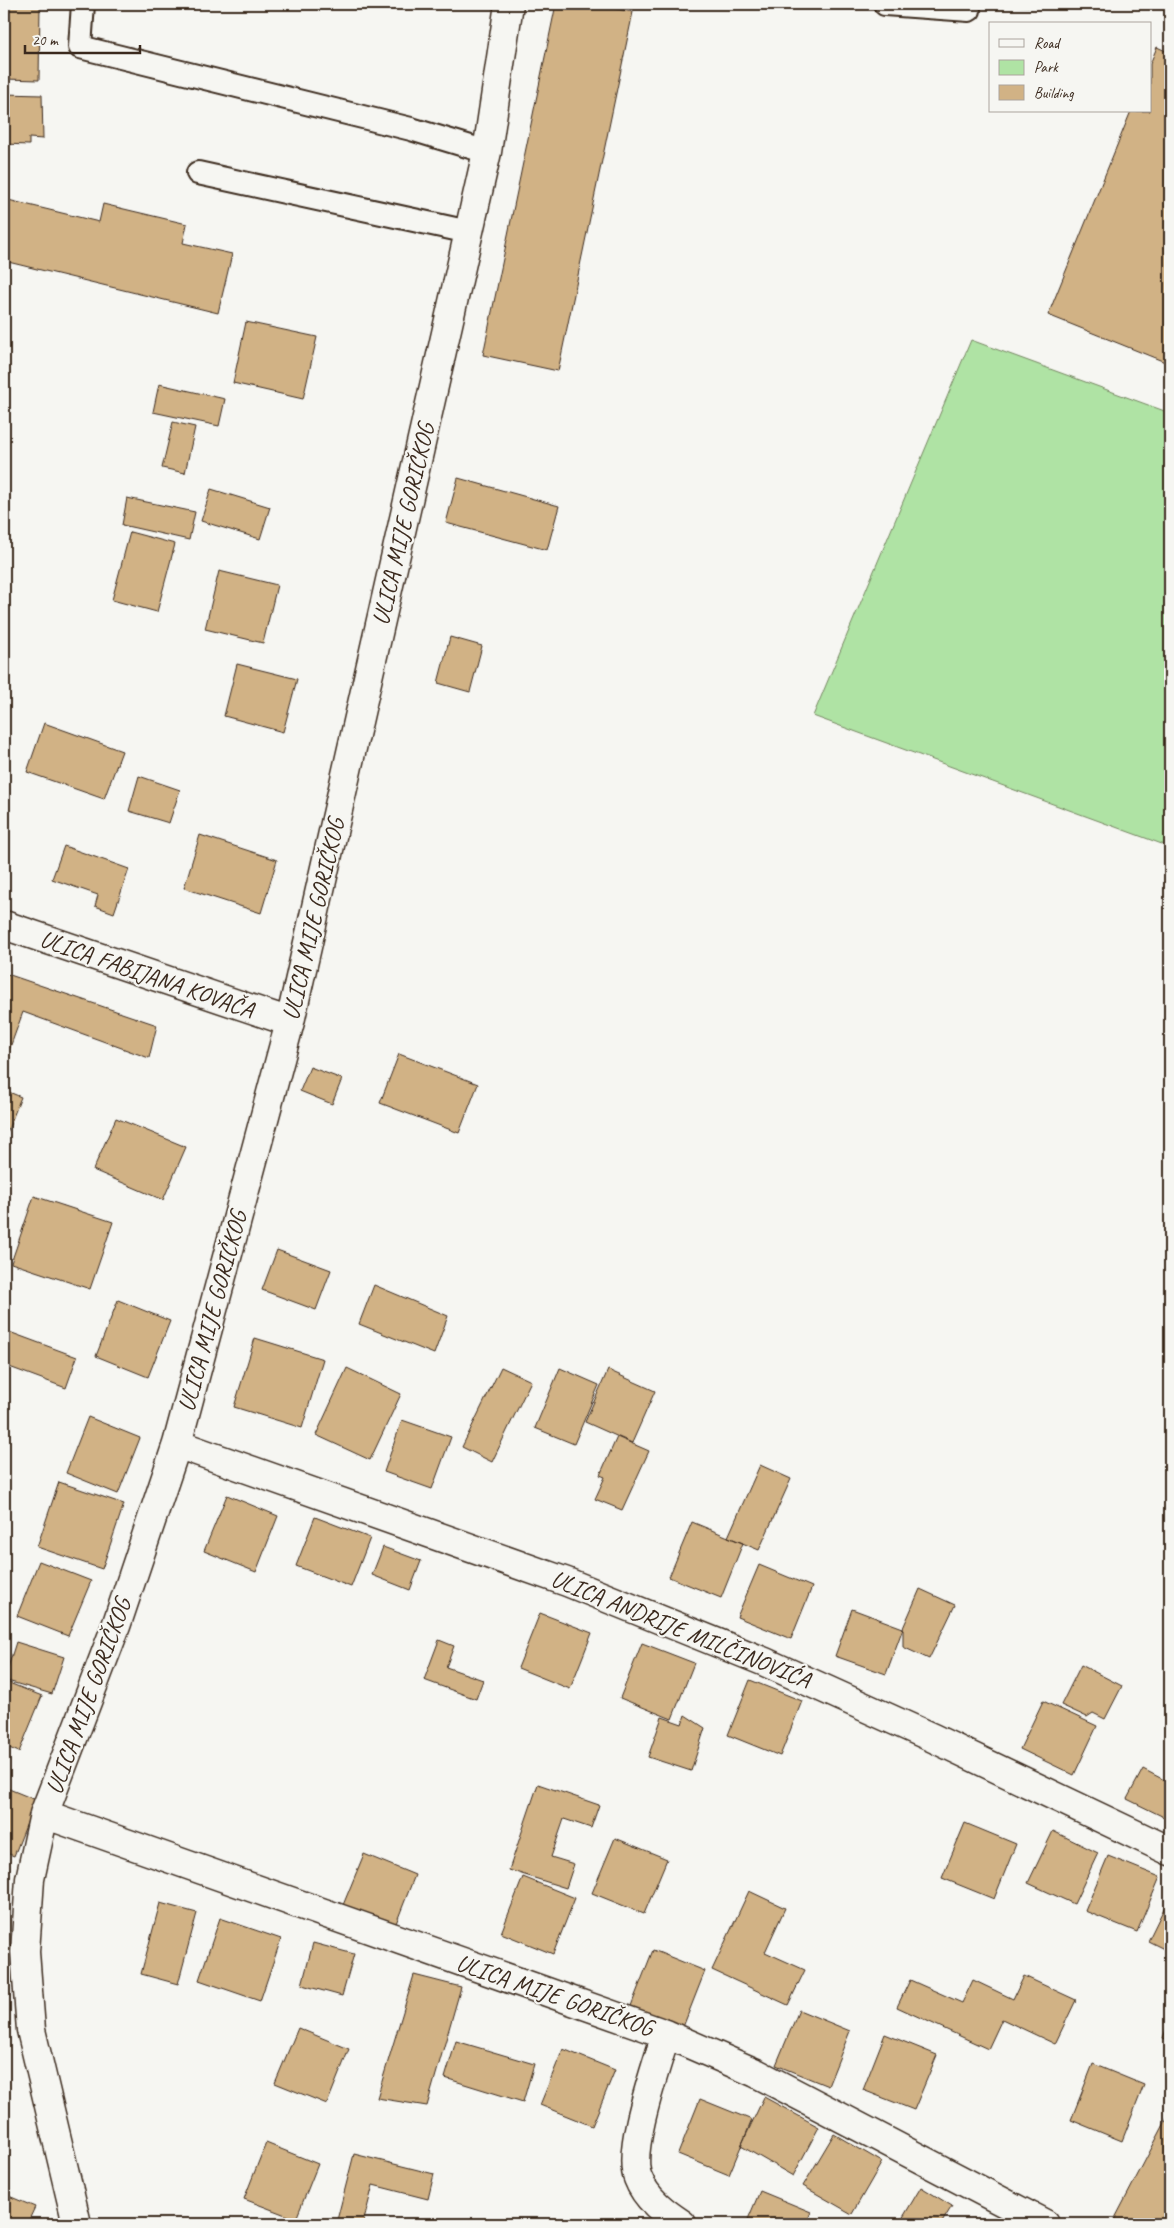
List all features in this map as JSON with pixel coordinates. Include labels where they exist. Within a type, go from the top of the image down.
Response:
[{"type":"street","name":"ULICA MIJE GORIČKOG","points":[[77,2224],[31,2030],[25,1952],[30,1879],[44,1814],[116,1626],[177,1444],[290,1022],[487,152],[509,4]]},
{"type":"street","name":"ULICA FABIJANA KOVAČA","points":[[4,925],[290,1022]]},
{"type":"street","name":"ULICA ANDRIJE MILČINOVIĆA","points":[[177,1444],[567,1582],[765,1662],[898,1722],[1170,1852]]},
{"type":"street","name":"ULICA MIJE GORIČKOG","points":[[44,1814],[666,2034],[756,2073],[1045,2224]]},
{"type":"street","points":[[666,2034],[636,2140],[637,2177],[648,2196],[668,2215],[682,2224]]},
{"type":"lane","points":[[83,4],[80,47],[411,129],[487,152]]},
{"type":"lane","points":[[885,4],[969,10]]},
{"type":"lane","points":[[198,173],[469,232]]},
{"type":"green space","points":[[985,4],[1070,4],[1067,8]]},
{"type":"green space","points":[[971,340],[1170,413],[1170,847],[813,716]]},
{"type":"building","points":[[4,4],[40,4],[39,80],[4,79]]},
{"type":"building","points":[[556,4],[590,4],[633,12],[558,371],[483,355]]},
{"type":"building","points":[[1157,47],[1170,53],[1170,364],[1048,315],[1131,112],[1152,112],[1152,59]]},
{"type":"building","points":[[4,94],[42,95],[43,139],[29,138],[29,145],[4,144]]},
{"type":"building","points":[[4,199],[99,222],[103,204],[187,224],[183,243],[232,254],[218,313],[4,261]]},
{"type":"building","points":[[246,322],[317,337],[303,399],[233,383]]},
{"type":"building","points":[[159,384],[225,399],[219,426],[153,412]]},
{"type":"building","points":[[173,422],[195,427],[185,473],[162,468]]},
{"type":"building","points":[[458,478],[559,506],[547,550],[446,523]]},
{"type":"building","points":[[211,489],[270,507],[260,539],[201,521]]},
{"type":"building","points":[[127,498],[195,512],[189,540],[122,525]]},
{"type":"building","points":[[130,532],[175,544],[157,612],[112,600]]},
{"type":"building","points":[[219,571],[277,585],[263,643],[205,629]]},
{"type":"building","points":[[450,637],[482,646],[470,692],[438,683]]},
{"type":"building","points":[[237,664],[297,679],[283,732],[224,716]]},
{"type":"building","points":[[44,723],[122,751],[104,799],[27,772]]},
{"type":"building","points":[[139,776],[180,790],[169,823],[129,811]]},
{"type":"building","points":[[200,835],[277,860],[261,913],[184,888]]},
{"type":"building","points":[[64,846],[129,869],[114,913],[95,906],[98,895],[52,879]]},
{"type":"building","points":[[4,973],[157,1025],[149,1058],[23,1012],[4,1064]]},
{"type":"building","points":[[399,1054],[478,1084],[459,1133],[380,1103]]},
{"type":"building","points":[[310,1067],[342,1079],[332,1104],[300,1091]]},
{"type":"building","points":[[4,1090],[21,1097],[4,1140]]},
{"type":"building","points":[[116,1118],[186,1147],[163,1200],[93,1170]]},
{"type":"building","points":[[34,1196],[113,1222],[90,1289],[11,1263]]},
{"type":"building","points":[[277,1250],[331,1270],[316,1310],[262,1290]]},
{"type":"building","points":[[374,1285],[448,1316],[434,1354],[359,1324]]},
{"type":"building","points":[[118,1300],[170,1321],[148,1377],[96,1356]]},
{"type":"building","points":[[4,1330],[77,1357],[66,1388],[4,1365]]},
{"type":"building","points":[[255,1338],[323,1359],[302,1428],[234,1407]]},
{"type":"building","points":[[501,1367],[531,1381],[492,1462],[462,1447]]},
{"type":"building","points":[[347,1368],[401,1394],[370,1460],[316,1435]]},
{"type":"building","points":[[560,1368],[599,1385],[574,1444],[535,1428]]},
{"type":"building","points":[[608,1370],[655,1391],[632,1443],[585,1422]]},
{"type":"building","points":[[88,1417],[140,1438],[118,1494],[66,1473]]},
{"type":"building","points":[[402,1420],[451,1437],[432,1489],[384,1472]]},
{"type":"building","points":[[617,1437],[649,1451],[622,1510],[595,1499],[605,1477],[600,1475]]},
{"type":"building","points":[[760,1465],[791,1479],[759,1550],[728,1537]]},
{"type":"building","points":[[59,1482],[124,1504],[102,1569],[37,1547]]},
{"type":"building","points":[[227,1495],[278,1516],[256,1572],[204,1551]]},
{"type":"building","points":[[315,1517],[370,1538],[351,1587],[296,1566]]},
{"type":"building","points":[[692,1522],[743,1543],[721,1598],[669,1577]]},
{"type":"building","points":[[383,1547],[421,1561],[410,1590],[372,1575]]},
{"type":"building","points":[[39,1561],[91,1581],[68,1636],[17,1616]]},
{"type":"building","points":[[759,1565],[812,1587],[791,1639],[737,1617]]},
{"type":"building","points":[[920,1589],[955,1605],[929,1659],[903,1647],[903,1628]]},
{"type":"building","points":[[852,1609],[903,1628],[886,1674],[835,1656]]},
{"type":"building","points":[[540,1613],[592,1633],[570,1689],[518,1668]]},
{"type":"building","points":[[439,1640],[454,1646],[446,1667],[483,1680],[476,1699],[424,1680]]},
{"type":"building","points":[[16,1642],[64,1657],[52,1694],[4,1680]]},
{"type":"building","points":[[642,1643],[694,1663],[672,1719],[620,1698]]},
{"type":"building","points":[[1081,1665],[1122,1686],[1105,1719],[1093,1713],[1087,1717],[1061,1705]]},
{"type":"building","points":[[750,1680],[802,1701],[780,1756],[728,1735]]},
{"type":"building","points":[[4,1681],[42,1696],[19,1752],[4,1746]]},
{"type":"building","points":[[1043,1701],[1097,1726],[1074,1775],[1020,1749]]},
{"type":"building","points":[[685,1715],[705,1728],[691,1771],[648,1757],[662,1717],[682,1724]]},
{"type":"building","points":[[1143,1769],[1170,1783],[1170,1820],[1127,1799]]},
{"type":"building","points":[[538,1784],[599,1805],[591,1828],[564,1819],[551,1857],[574,1864],[566,1888],[509,1870]]},
{"type":"building","points":[[4,1787],[36,1800],[14,1856],[4,1852]]},
{"type":"building","points":[[965,1823],[1016,1844],[994,1899],[942,1878]]},
{"type":"building","points":[[1053,1831],[1098,1853],[1074,1904],[1028,1883]]},
{"type":"building","points":[[615,1838],[667,1859],[644,1914],[592,1893]]},
{"type":"building","points":[[364,1854],[415,1875],[393,1931],[341,1910]]},
{"type":"building","points":[[1108,1856],[1160,1877],[1137,1932],[1085,1911]]},
{"type":"building","points":[[523,1877],[575,1898],[553,1954],[501,1933]]},
{"type":"building","points":[[749,1891],[785,1908],[765,1952],[805,1970],[788,2005],[712,1970]]},
{"type":"building","points":[[1170,1896],[1170,1952],[1148,1941]]},
{"type":"building","points":[[160,1903],[197,1913],[178,1984],[141,1974]]},
{"type":"building","points":[[220,1918],[281,1939],[260,2001],[199,1980]]},
{"type":"building","points":[[313,1943],[354,1954],[342,1996],[302,1985]]},
{"type":"building","points":[[653,1950],[705,1971],[683,2027],[631,2006]]},
{"type":"building","points":[[414,1975],[461,1987],[427,2106],[377,2098]]},
{"type":"building","points":[[1024,1976],[1076,2000],[1055,2044],[1002,2019],[988,2049],[897,2007],[910,1980],[962,2003],[973,1980],[1013,1999]]},
{"type":"building","points":[[799,2010],[850,2031],[828,2086],[776,2065]]},
{"type":"building","points":[[1170,2018],[1170,2041],[1163,2038]]},
{"type":"building","points":[[298,2028],[349,2049],[327,2104],[275,2083]]},
{"type":"building","points":[[885,2034],[937,2055],[914,2110],[863,2090]]},
{"type":"building","points":[[456,2041],[534,2064],[523,2102],[445,2078]]},
{"type":"building","points":[[563,2049],[615,2070],[592,2126],[540,2105]]},
{"type":"building","points":[[1093,2064],[1144,2085],[1122,2141],[1071,2120]]},
{"type":"building","points":[[764,2097],[819,2127],[793,2176],[741,2146]]},
{"type":"building","points":[[700,2099],[752,2120],[729,2175],[678,2154]]},
{"type":"building","points":[[1170,2113],[1170,2224],[1112,2224]]},
{"type":"building","points":[[834,2134],[882,2162],[852,2214],[803,2186]]},
{"type":"building","points":[[266,2143],[318,2164],[296,2219],[244,2199]]},
{"type":"building","points":[[354,2154],[434,2174],[428,2199],[373,2185],[363,2224],[336,2224]]},
{"type":"building","points":[[921,2187],[952,2206],[941,2224],[899,2224]]},
{"type":"building","points":[[760,2191],[811,2212],[806,2224],[746,2224]]},
{"type":"building","points":[[4,2194],[35,2207],[27,2224],[4,2224]]}]
